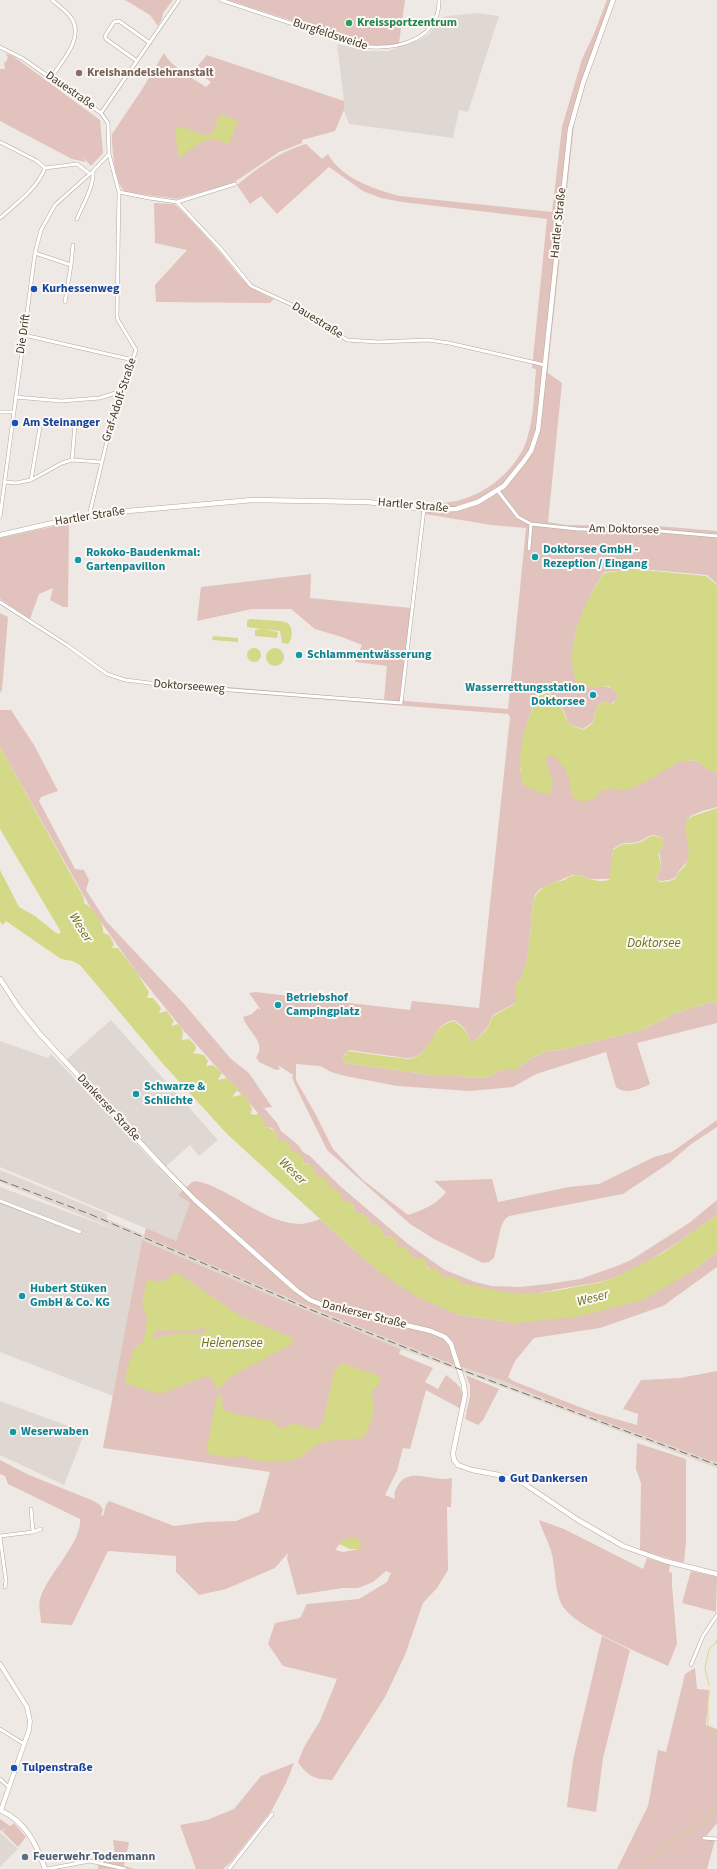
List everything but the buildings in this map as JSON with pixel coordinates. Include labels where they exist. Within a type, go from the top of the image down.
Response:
[{"type":"main road","name":"Hartler Straße","points":[[0,535],[89,516],[267,499],[367,502],[424,509],[447,510],[468,506],[498,490],[519,469],[534,441],[540,414],[567,145],[574,114],[612,0]]},
{"type":"main road","name":"Dankerser Straße","points":[[0,980],[19,1008],[39,1033],[160,1164],[196,1200],[296,1290],[310,1300],[325,1306],[431,1331],[442,1335],[448,1340],[454,1350],[465,1391],[453,1453],[454,1460],[458,1465],[472,1470],[499,1475],[523,1483],[597,1532],[634,1551],[717,1574]]},
{"type":"main road","points":[[1,1810],[14,1818],[30,1834],[46,1869]]},
{"type":"street","points":[[51,78],[68,52],[75,38],[72,19],[52,0]]},
{"type":"street","points":[[101,113],[178,0]]},
{"type":"street","name":"Burgfeldsweide","points":[[221,0],[371,49],[394,46],[415,39],[430,29],[436,19],[438,0]]},
{"type":"street","points":[[137,61],[106,39],[105,36],[111,26],[114,22],[119,21],[150,43]]},
{"type":"street","name":"Dauestraße","points":[[0,47],[22,58],[101,113],[108,123],[109,154],[119,192]]},
{"type":"street","points":[[0,142],[37,161],[45,168],[77,164],[90,174]]},
{"type":"street","name":"Die Drift","points":[[0,517],[35,254],[41,230],[54,205],[90,174],[109,154]]},
{"type":"street","points":[[0,218],[30,192],[45,168]]},
{"type":"street","points":[[77,218],[89,190],[93,178],[93,171]]},
{"type":"street","points":[[119,192],[177,202],[235,184]]},
{"type":"street","name":"Graf-Adolf-Straße","points":[[89,516],[101,462],[121,391],[136,350],[117,316],[119,192]]},
{"type":"street","name":"Dauestraße","points":[[177,202],[221,249],[251,286],[301,309],[347,340],[378,342],[428,340],[449,343],[545,365]]},
{"type":"street","points":[[65,302],[73,245]]},
{"type":"street","points":[[35,254],[71,265]]},
{"type":"street","points":[[24,335],[133,360]]},
{"type":"street","points":[[16,397],[69,400],[100,398],[121,391]]},
{"type":"street","points":[[0,412],[14,412]]},
{"type":"street","points":[[72,460],[75,425]]},
{"type":"street","points":[[31,480],[40,427]]},
{"type":"street","points":[[5,482],[16,483],[31,480],[72,460],[101,462]]},
{"type":"street","name":"Am Doktorsee","points":[[498,490],[518,517],[531,524],[577,529],[660,530],[717,536]]},
{"type":"street","name":"Doktorseeweg","points":[[0,602],[61,641],[107,674],[125,680],[180,687],[401,703],[424,509]]},
{"type":"street","points":[[529,549],[531,524]]},
{"type":"street","points":[[0,1201],[80,1232]]},
{"type":"street","points":[[30,1509],[33,1532]]},
{"type":"street","points":[[5,1587],[6,1581],[0,1536],[33,1532],[40,1529]]},
{"type":"street","points":[[691,1666],[703,1636],[717,1615]]},
{"type":"street","points":[[0,1664],[4,1667],[27,1707],[30,1721],[24,1744],[1,1810]]},
{"type":"street","points":[[0,1729],[24,1744]]},
{"type":"street","points":[[0,1779],[9,1787]]},
{"type":"street","points":[[230,1869],[272,1814]]},
{"type":"street","points":[[704,1838],[717,1839]]},
{"type":"street","points":[[46,1869],[90,1861],[125,1869]]},
{"type":"shaded area","points":[[125,0],[173,0],[163,13],[162,19],[158,26],[150,15]]},
{"type":"shaded area","name":"Kreissportzentrum","points":[[228,0],[405,0],[399,43],[386,46],[369,46]]},
{"type":"shaded area","points":[[607,0],[615,0],[598,40],[574,124],[548,368],[548,373],[562,383],[548,522],[566,525],[658,526],[717,531],[717,584],[707,575],[642,569],[604,572],[586,604],[574,639],[599,687],[612,688],[618,694],[617,699],[611,704],[605,701],[597,706],[593,722],[583,729],[569,724],[561,705],[555,698],[547,692],[538,695],[525,733],[520,772],[545,760],[547,754],[553,753],[600,791],[680,761],[690,760],[704,764],[717,771],[717,807],[693,815],[687,821],[686,828],[689,850],[687,861],[676,877],[670,880],[660,881],[656,879],[659,873],[659,853],[663,846],[663,839],[652,835],[641,841],[623,844],[613,849],[610,879],[591,879],[572,875],[540,889],[535,895],[533,902],[529,946],[525,969],[516,985],[517,1002],[493,1015],[487,1028],[474,1042],[470,1042],[465,1029],[454,1020],[440,1027],[424,1051],[410,1058],[349,1050],[343,1056],[345,1063],[432,1075],[454,1075],[474,1078],[487,1077],[505,1069],[517,1069],[529,1059],[547,1051],[560,1050],[642,1030],[676,1013],[711,1002],[717,1003],[717,1023],[637,1043],[650,1084],[642,1088],[628,1091],[624,1091],[616,1087],[606,1052],[536,1074],[513,1087],[470,1091],[397,1086],[345,1076],[331,1072],[320,1066],[296,1064],[296,1080],[333,1149],[363,1180],[408,1215],[429,1206],[446,1192],[434,1181],[492,1179],[498,1202],[569,1187],[599,1184],[654,1157],[672,1152],[717,1120],[717,1127],[690,1145],[669,1163],[623,1194],[509,1216],[505,1219],[501,1227],[494,1258],[489,1262],[483,1263],[434,1239],[410,1224],[327,1150],[296,1087],[292,1077],[293,1075],[278,1065],[280,1069],[276,1070],[259,1062],[256,1057],[259,1052],[258,1042],[243,1017],[252,1014],[258,1008],[261,1010],[249,993],[255,992],[410,1010],[412,1001],[479,1008],[510,717],[508,714],[165,687],[166,682],[223,689],[228,687],[384,700],[387,666],[355,662],[362,645],[315,629],[291,609],[252,609],[197,621],[201,587],[311,574],[310,598],[411,608],[400,696],[405,701],[508,709],[526,528],[491,525],[425,514],[427,504],[456,501],[466,498],[495,483],[511,467],[523,449],[531,422],[533,404],[536,369],[532,368],[547,219],[402,202],[381,198],[363,191],[329,167],[277,214],[261,196],[250,204],[237,185],[253,172],[278,156],[306,144],[322,159],[328,154],[334,163],[342,170],[360,182],[400,196],[552,212],[562,127],[582,59]]},
{"type":"shaded area","points":[[477,13],[499,16],[468,112],[459,110],[453,138],[349,124],[344,110],[337,44],[368,51],[387,51],[418,41],[429,34],[441,18]]},
{"type":"shaded area","points":[[5,53],[13,56],[100,120],[103,153],[91,166],[82,156],[86,162],[72,159],[0,121],[0,69],[5,69],[4,62],[6,62],[8,57]]},
{"type":"shaded area","points":[[164,53],[171,63],[206,87],[211,82],[194,70],[207,55],[344,101],[344,110],[335,131],[302,140],[302,143],[279,152],[233,183],[177,199],[125,192],[118,181],[116,173],[113,156],[112,134]]},
{"type":"shaded area","points":[[154,203],[174,204],[178,207],[219,251],[242,279],[263,294],[274,299],[270,303],[156,302],[155,285],[187,250],[155,243]]},
{"type":"shaded area","points":[[69,523],[68,607],[63,607],[50,600],[53,588],[39,594],[30,619],[0,599],[0,538]]},
{"type":"shaded area","points":[[0,613],[8,617],[2,690],[0,693]]},
{"type":"shaded area","points":[[0,710],[11,710],[34,745],[58,791],[41,797],[39,801],[75,869],[84,870],[89,880],[86,890],[106,921],[185,1005],[231,1059],[249,1073],[272,1107],[264,1108],[277,1123],[281,1131],[298,1145],[303,1152],[310,1156],[340,1186],[408,1244],[445,1270],[475,1282],[492,1286],[520,1287],[580,1279],[631,1260],[689,1223],[717,1200],[717,1215],[656,1257],[630,1271],[599,1282],[540,1293],[514,1294],[484,1290],[454,1282],[428,1267],[416,1258],[412,1260],[398,1249],[389,1236],[384,1237],[384,1233],[376,1224],[371,1225],[369,1220],[362,1213],[356,1213],[353,1204],[343,1202],[329,1189],[329,1183],[317,1178],[308,1163],[303,1165],[304,1162],[289,1152],[279,1140],[276,1140],[277,1135],[272,1128],[264,1127],[258,1113],[184,1031],[137,973],[89,905],[0,747]]},
{"type":"shaded area","points":[[111,1020],[218,1140],[199,1156],[190,1145],[164,1168],[67,1059]]},
{"type":"shaded area","points":[[0,1041],[48,1058],[51,1054],[199,1210],[176,1241],[0,1167]]},
{"type":"shaded area","points":[[0,1170],[107,1214],[107,1219],[312,1308],[452,1364],[501,1380],[552,1402],[717,1463],[717,1468],[401,1349],[142,1240],[113,1396],[0,1352],[0,1187],[122,1232],[0,1182]]},
{"type":"shaded area","points":[[197,1181],[223,1191],[262,1213],[276,1219],[289,1223],[302,1224],[320,1219],[354,1250],[456,1314],[514,1323],[694,1270],[717,1252],[717,1267],[663,1306],[600,1328],[534,1338],[515,1361],[508,1377],[513,1381],[595,1413],[637,1425],[638,1414],[623,1409],[641,1380],[680,1378],[717,1371],[717,1463],[552,1402],[501,1380],[452,1364],[409,1347],[312,1308],[144,1236],[146,1228],[176,1241],[190,1203],[178,1195],[192,1182]]},
{"type":"shaded area","points":[[142,1240],[401,1349],[399,1354],[433,1368],[425,1382],[438,1389],[446,1375],[459,1386],[462,1393],[461,1409],[426,1390],[410,1449],[403,1448],[397,1471],[385,1495],[395,1499],[395,1490],[402,1481],[408,1477],[422,1476],[445,1479],[452,1478],[451,1507],[447,1507],[448,1570],[437,1588],[423,1603],[405,1655],[385,1697],[332,1780],[312,1776],[305,1771],[298,1762],[304,1747],[320,1721],[337,1679],[283,1666],[268,1644],[275,1623],[300,1618],[307,1604],[359,1599],[387,1582],[391,1573],[386,1571],[373,1582],[358,1588],[343,1588],[297,1595],[287,1558],[288,1553],[275,1568],[226,1589],[199,1595],[176,1572],[176,1556],[108,1551],[72,1625],[41,1623],[39,1605],[40,1599],[44,1589],[76,1538],[80,1519],[8,1484],[5,1476],[0,1474],[0,1460],[29,1475],[94,1501],[100,1505],[103,1510],[101,1515],[103,1516],[106,1505],[109,1501],[174,1526],[206,1522],[236,1521],[259,1512],[270,1472],[103,1448]],"holes":[[[344,1539],[359,1549],[343,1552],[335,1550]]]},
{"type":"shaded area","points":[[466,1375],[499,1389],[483,1420],[478,1425],[465,1419],[470,1396],[470,1386]]},
{"type":"shaded area","points":[[0,1401],[85,1432],[64,1485],[0,1455]]},
{"type":"shaded area","points":[[637,1443],[686,1459],[686,1542],[684,1563],[640,1550],[641,1483],[636,1469]]},
{"type":"shaded area","points":[[539,1520],[564,1529],[643,1569],[647,1558],[670,1565],[669,1572],[672,1573],[677,1644],[668,1666],[594,1631],[569,1613],[559,1599],[551,1551]]},
{"type":"shaded area","points":[[691,1571],[717,1577],[716,1612],[682,1603]]},
{"type":"shaded area","points":[[602,1636],[630,1650],[603,1758],[596,1812],[567,1807],[573,1760]]},
{"type":"shaded area","points":[[695,1668],[697,1689],[709,1690],[706,1725],[717,1729],[717,1823],[704,1839],[715,1840],[707,1869],[617,1869],[648,1806],[658,1750],[666,1752],[685,1674]]},
{"type":"shaded area","points":[[294,1763],[286,1783],[272,1810],[231,1862],[223,1869],[196,1869],[180,1825],[207,1820],[234,1809],[261,1776]]},
{"type":"shaded area","points":[[0,1819],[10,1826],[14,1823],[26,1837],[18,1847],[2,1831],[8,1827],[0,1831]]},
{"type":"shaded area","points":[[0,1832],[18,1849],[0,1867]]},
{"type":"shaded area","points":[[113,1840],[129,1842],[124,1866],[135,1869],[98,1869],[99,1857],[115,1855]]},
{"type":"water","points":[[220,114],[238,121],[229,144],[216,139],[209,139],[196,145],[180,157],[178,155],[175,131],[178,126],[205,135],[212,134]]},
{"type":"water","points":[[634,569],[706,576],[717,585],[717,771],[710,770],[695,761],[679,762],[630,789],[606,789],[598,794],[593,800],[580,801],[572,797],[570,784],[565,769],[552,755],[548,756],[546,761],[553,783],[550,795],[541,793],[523,785],[520,762],[521,751],[525,729],[538,696],[547,693],[555,699],[561,706],[569,724],[583,730],[593,723],[597,706],[605,701],[611,704],[614,703],[618,694],[609,686],[595,688],[577,683],[573,670],[572,656],[574,641],[583,611],[604,573]]},
{"type":"water","points":[[250,619],[281,621],[288,623],[292,631],[290,642],[288,644],[282,643],[280,631],[263,629],[278,632],[277,638],[255,636],[255,630],[261,629],[247,627],[247,621]]},
{"type":"water","points":[[213,636],[238,638],[238,642],[212,640]]},
{"type":"water","points":[[254,648],[259,650],[261,655],[259,660],[254,662],[249,660],[247,655],[249,650]]},
{"type":"water","points":[[275,648],[279,649],[283,653],[283,661],[279,665],[275,666],[271,665],[267,661],[266,657],[267,653],[271,649]]},
{"type":"water","name":"Weser","points":[[0,747],[84,898],[84,903],[98,916],[102,925],[103,933],[109,935],[114,944],[112,948],[118,948],[137,973],[149,992],[147,998],[153,998],[161,1008],[159,1013],[167,1011],[174,1021],[171,1026],[178,1024],[181,1028],[183,1033],[182,1040],[189,1039],[195,1045],[196,1049],[193,1053],[202,1054],[208,1061],[206,1066],[213,1065],[222,1073],[218,1080],[226,1078],[239,1089],[233,1097],[244,1094],[252,1109],[251,1114],[256,1115],[258,1113],[265,1122],[264,1127],[271,1129],[277,1135],[276,1140],[283,1140],[287,1142],[291,1148],[290,1152],[296,1150],[304,1159],[303,1165],[310,1163],[317,1175],[317,1178],[321,1176],[325,1178],[329,1183],[330,1189],[334,1187],[342,1197],[343,1202],[348,1201],[353,1204],[356,1213],[362,1213],[369,1220],[371,1225],[376,1224],[384,1233],[384,1237],[391,1236],[397,1241],[398,1249],[404,1246],[413,1256],[412,1259],[423,1258],[428,1269],[436,1268],[445,1278],[455,1278],[463,1285],[467,1284],[502,1292],[529,1294],[602,1282],[616,1277],[663,1253],[717,1215],[717,1252],[694,1270],[643,1300],[576,1317],[514,1323],[456,1314],[417,1297],[382,1274],[227,1134],[164,1065],[80,965],[72,961],[61,959],[6,921],[3,925],[0,922],[0,870],[19,907],[35,916],[56,933],[59,934],[61,932],[0,829]]},
{"type":"water","name":"Doktorsee","points":[[717,808],[717,1003],[711,1002],[676,1013],[642,1030],[560,1050],[547,1051],[529,1059],[517,1069],[505,1069],[487,1077],[474,1078],[454,1075],[432,1075],[345,1063],[343,1057],[348,1051],[407,1059],[417,1056],[423,1052],[440,1028],[454,1021],[465,1030],[470,1042],[474,1042],[487,1029],[493,1016],[516,1003],[515,986],[524,970],[527,959],[533,903],[541,890],[549,885],[577,875],[597,881],[609,880],[613,850],[623,845],[641,842],[652,836],[663,839],[663,846],[658,854],[660,867],[656,879],[660,882],[670,881],[676,878],[677,874],[685,866],[689,854],[685,826],[687,820],[693,816]]},
{"type":"water","name":"Helenensee","points":[[174,1273],[178,1273],[240,1316],[293,1338],[292,1344],[230,1377],[219,1389],[216,1388],[212,1379],[207,1376],[160,1394],[125,1383],[133,1350],[143,1341],[145,1335],[147,1317],[142,1303],[147,1280],[163,1282]],"holes":[[[203,1328],[206,1329],[206,1332],[203,1333],[165,1335],[155,1339],[153,1338],[157,1330],[188,1331]]]},
{"type":"water","points":[[341,1363],[380,1376],[379,1385],[372,1391],[374,1413],[364,1438],[329,1441],[319,1444],[307,1451],[304,1456],[290,1461],[260,1461],[242,1456],[231,1458],[213,1455],[206,1452],[217,1396],[221,1396],[223,1408],[226,1411],[273,1421],[280,1429],[293,1423],[313,1429],[319,1428],[323,1421],[334,1373]]},
{"type":"water","points":[[357,1537],[362,1546],[359,1549],[350,1549],[339,1544],[344,1539]]},
{"type":"waterway","points":[[709,1685],[705,1668],[709,1649],[717,1640]]},
{"type":"waterway","points":[[710,1691],[708,1699],[708,1728],[717,1733]]},
{"type":"waterway","points":[[641,1869],[668,1843],[707,1819],[717,1804]]},
{"type":"railway","points":[[0,1180],[92,1215],[309,1309],[459,1369],[717,1465]]},
{"type":"place","name":"Kreissportzentrum","points":[[349,23]]},
{"type":"place","name":"Kreishandelslehranstalt","points":[[79,73]]},
{"type":"place","name":"Kurhessenweg","points":[[34,289]]},
{"type":"place","name":"Am Steinanger","points":[[15,423]]},
{"type":"place","name":"Doktorsee GmbH - Rezeption / Eingang","points":[[535,557]]},
{"type":"place","name":"Rokoko-Baudenkmal: Gartenpavillon","points":[[78,560]]},
{"type":"place","name":"Schlammentwässerung","points":[[299,655]]},
{"type":"place","name":"Wasserrettungsstation Doktorsee","points":[[593,695]]},
{"type":"place","name":"Betriebshof Campingplatz","points":[[278,1005]]},
{"type":"place","name":"Schwarze & Schlichte","points":[[136,1094]]},
{"type":"place","name":"Hubert Stüken GmbH & Co. KG","points":[[22,1296]]},
{"type":"place","name":"Weserwaben","points":[[13,1432]]},
{"type":"place","name":"Gut Dankersen","points":[[502,1479]]},
{"type":"place","name":"Tulpenstraße","points":[[14,1768]]},
{"type":"place","name":"Feuerwehr Todenmann","points":[[25,1857]]}]
